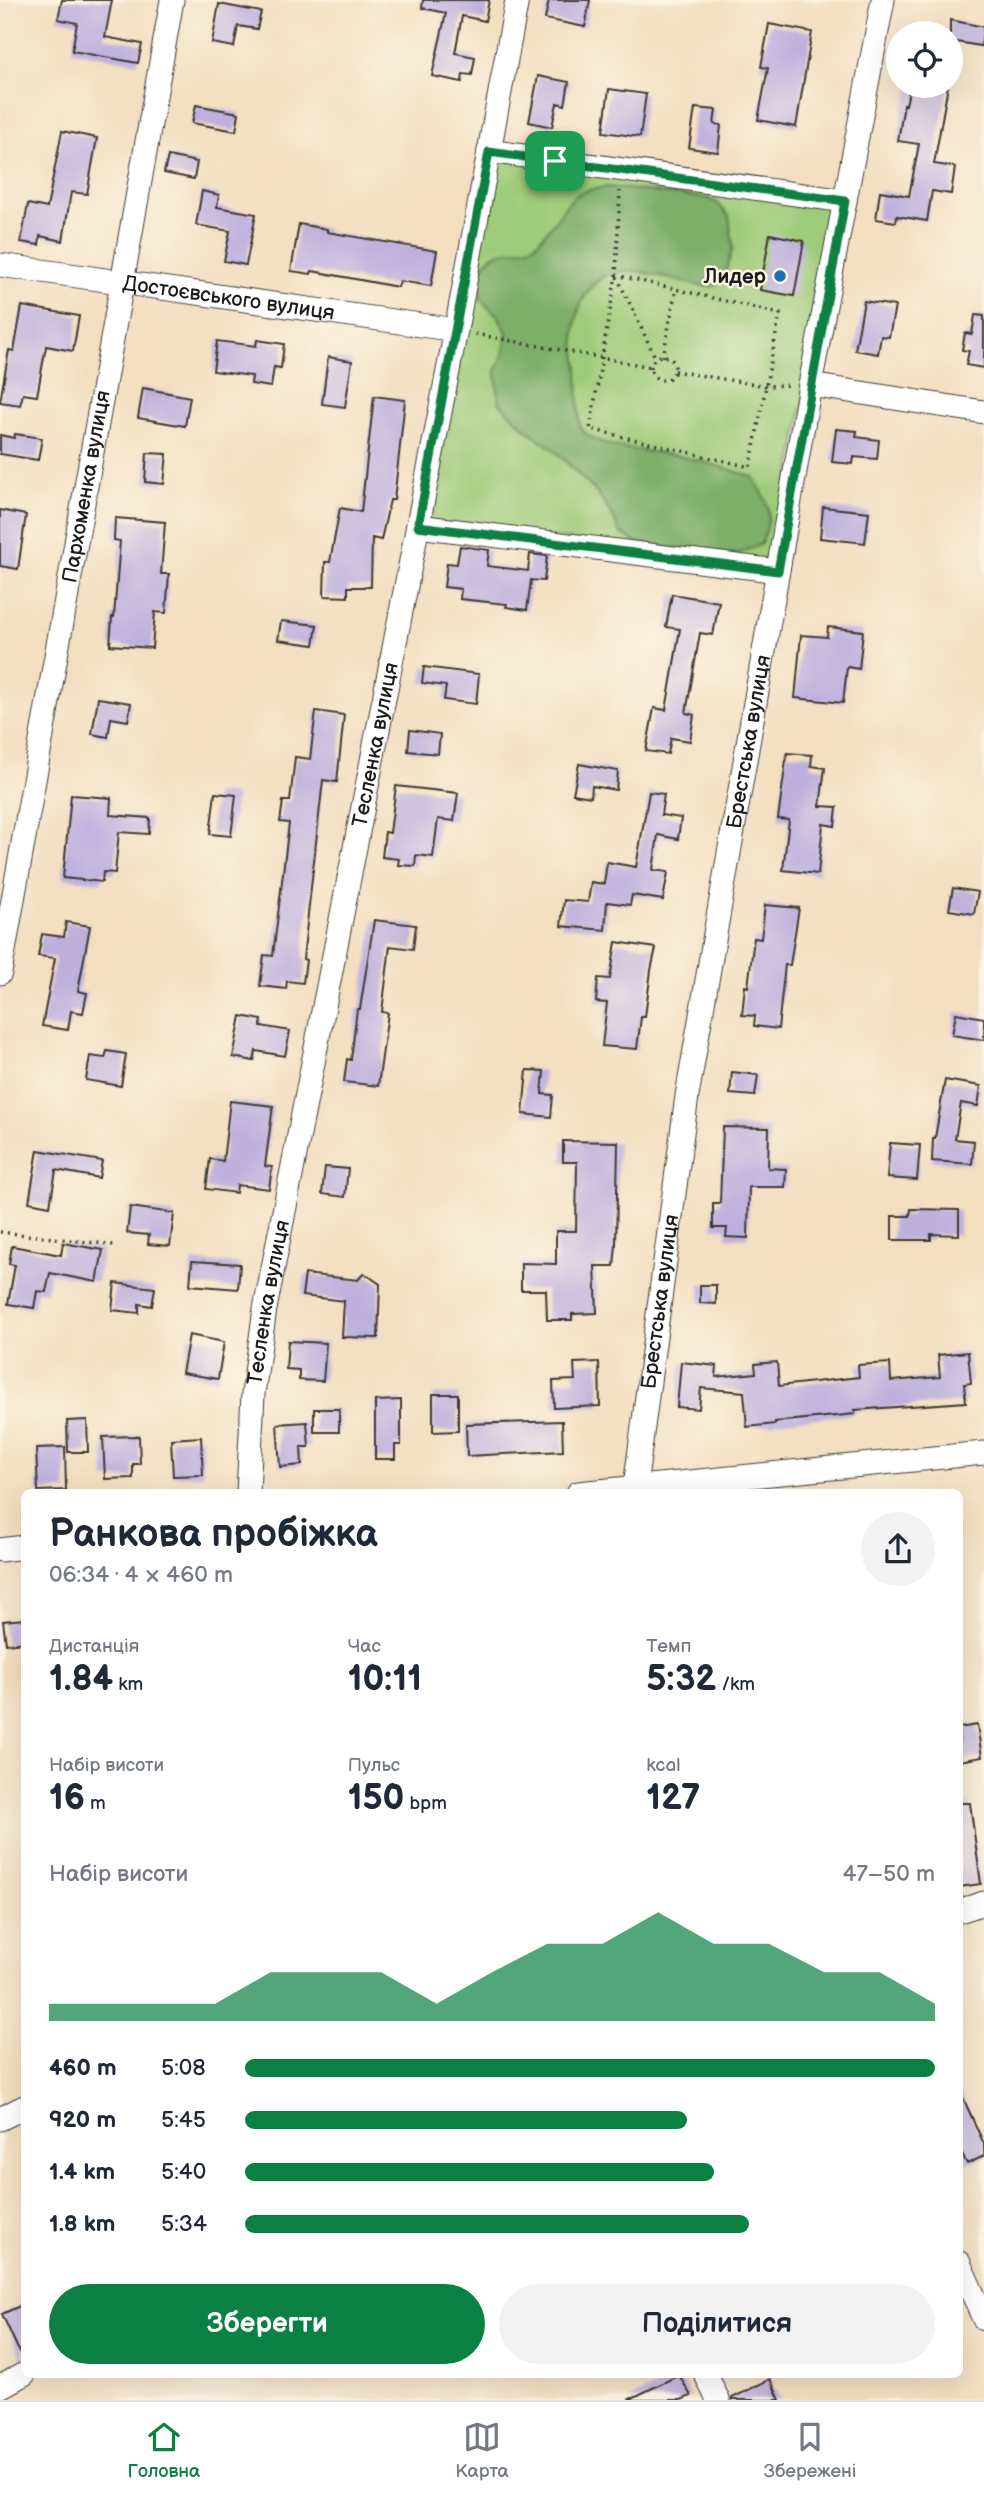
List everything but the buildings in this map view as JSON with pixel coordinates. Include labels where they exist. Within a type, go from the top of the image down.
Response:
[{"type":"street","name":"Пархоменка вулиця","points":[[0,974],[172,0]]},
{"type":"street","name":"Тесленка вулиця","points":[[248,1489],[253,1394],[265,1309],[456,330],[517,0]]},
{"type":"street","name":"Брестська вулиця","points":[[635,1487],[687,1096],[810,385],[883,0]]},
{"type":"street","points":[[489,152],[845,201]]},
{"type":"street","name":"Достоєвського вулиця","points":[[0,265],[456,330]]},
{"type":"street","points":[[810,385],[984,412]]},
{"type":"street","points":[[418,526],[778,571]]},
{"type":"street","points":[[620,1489],[984,1453]]},
{"type":"street","points":[[0,1550],[21,1547]]},
{"type":"street","points":[[963,1910],[984,1903]]},
{"type":"street","points":[[0,2119],[21,2108]]},
{"type":"street","points":[[963,2272],[984,2319]]},
{"type":"street","points":[[0,2387],[21,2376]]},
{"type":"street","points":[[707,2378],[718,2400]]},
{"type":"path","points":[[616,275],[780,314],[750,467],[590,429],[616,275],[621,170]]},
{"type":"path","points":[[616,275],[656,359]]},
{"type":"path","points":[[663,357],[676,289]]},
{"type":"path","points":[[456,330],[651,367]]},
{"type":"path","points":[[663,357],[671,361],[674,370],[667,380],[661,380],[652,373],[651,367],[656,359],[663,357]]},
{"type":"path","points":[[674,370],[766,386]]},
{"type":"path","points":[[0,1232],[114,1245]]},
{"type":"green space","points":[[493,157],[839,205],[774,565],[424,522]]},
{"type":"green space","points":[[608,187],[706,198],[716,202],[729,216],[733,247],[724,277],[713,287],[629,271],[606,275],[590,289],[576,319],[575,331],[580,428],[600,442],[613,446],[688,458],[753,477],[766,502],[768,525],[761,544],[738,554],[712,554],[635,542],[620,532],[596,492],[553,449],[528,431],[499,402],[496,371],[504,353],[507,332],[498,316],[481,300],[482,268],[487,260],[500,252],[536,243],[576,195]]},
{"type":"place","name":"Лидер","points":[[780,276]]},
{"type":"route","points":[[489,152],[555,161],[845,201],[778,571],[418,526],[489,152]]}]
